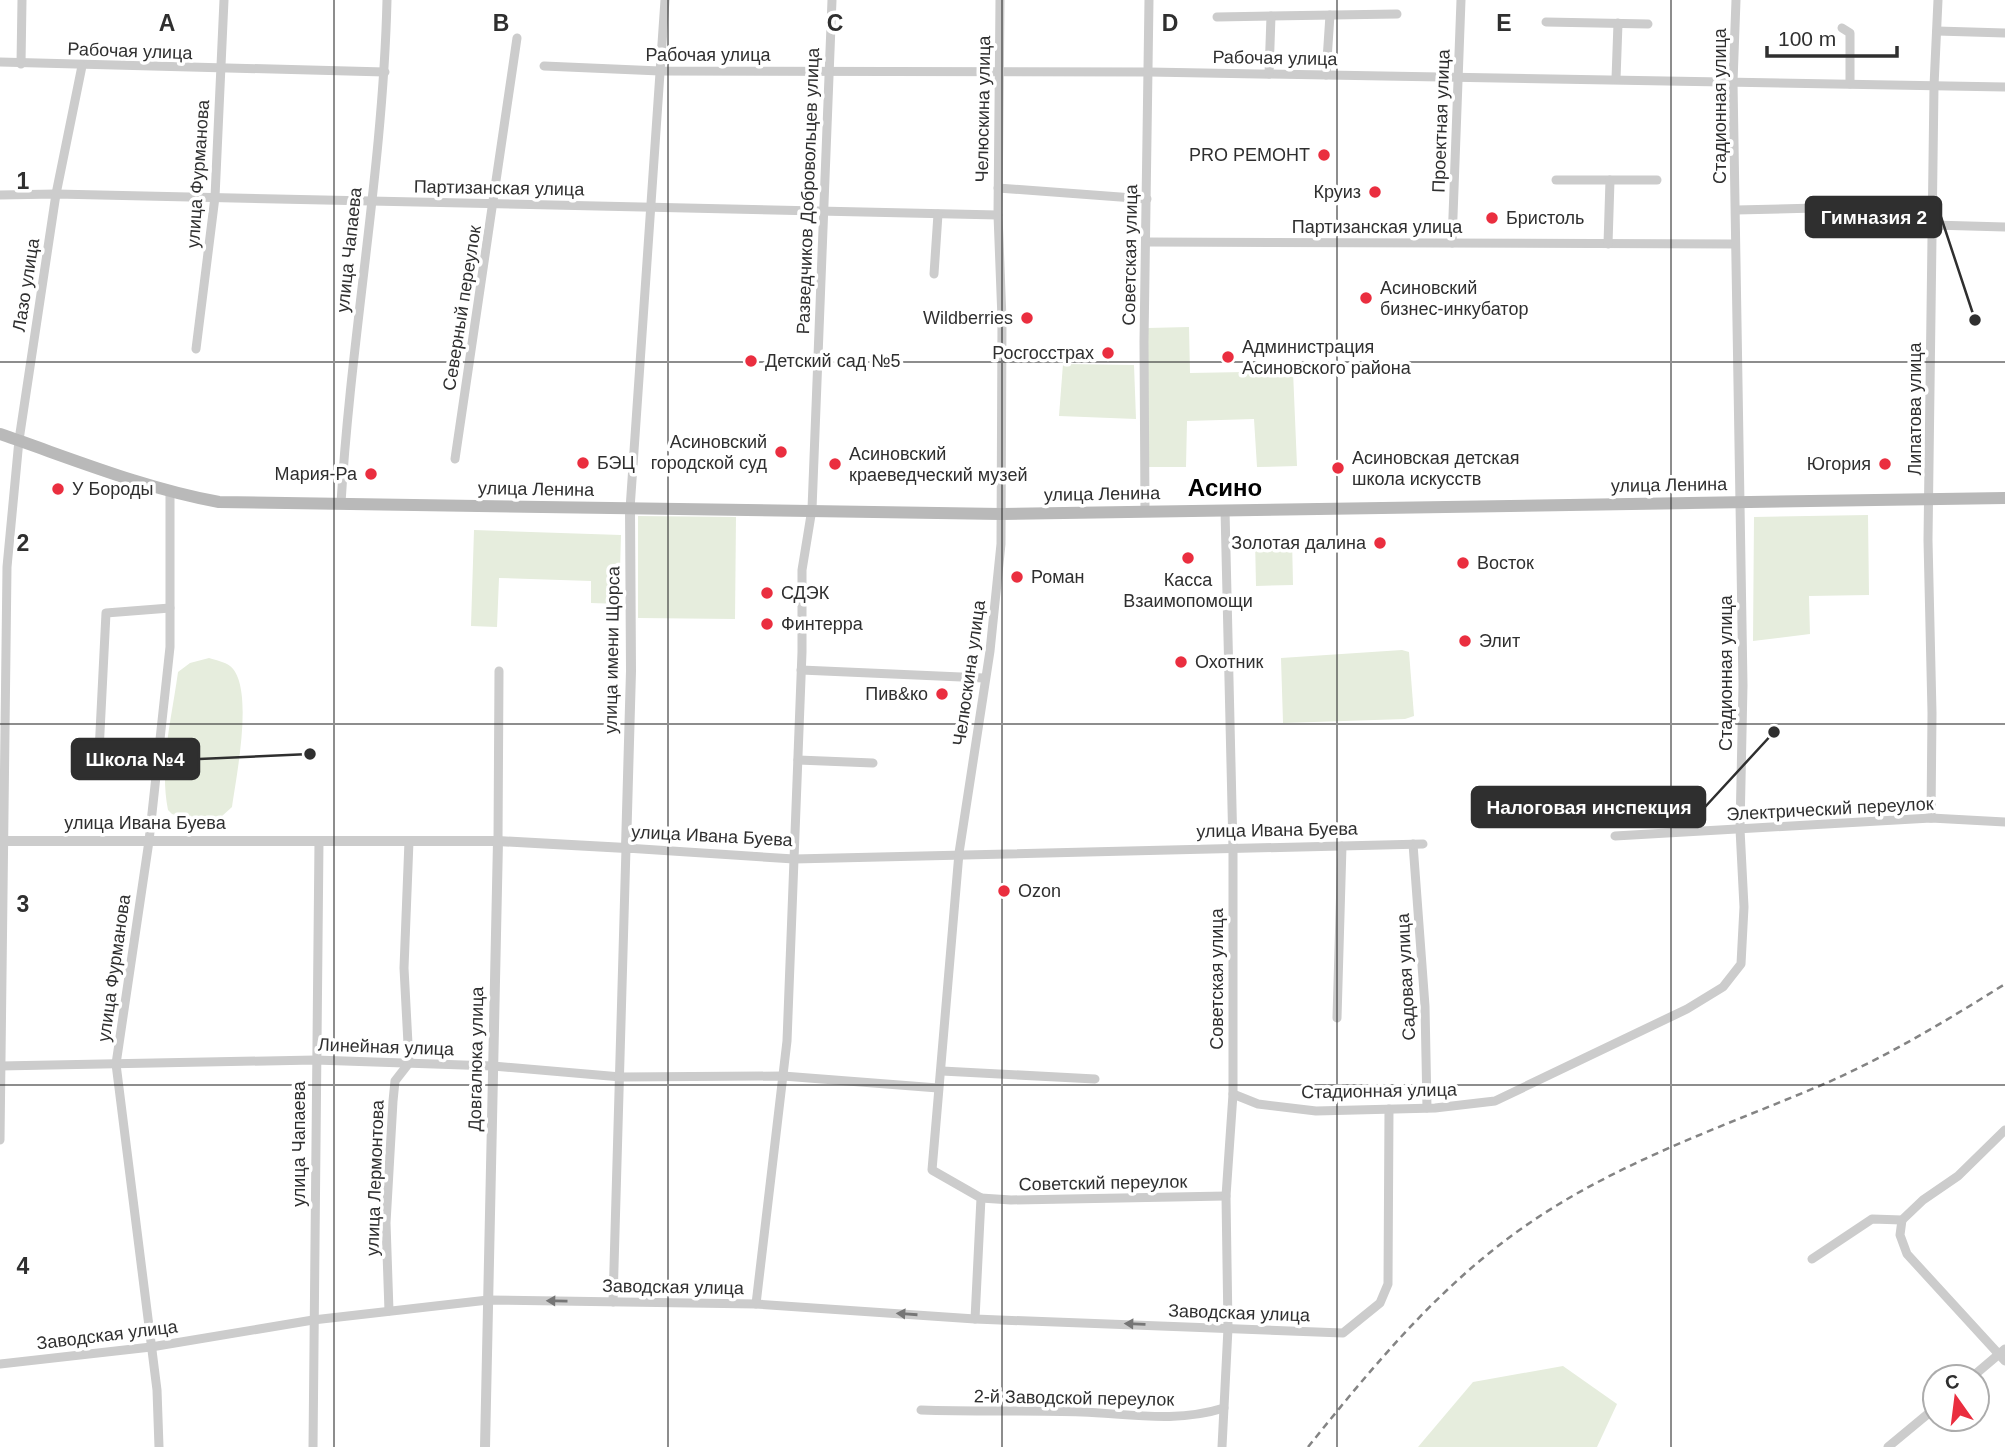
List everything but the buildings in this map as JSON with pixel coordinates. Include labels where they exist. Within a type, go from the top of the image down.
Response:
[{"type":"main road","name":"улица Ленина","points":[[0,434],[170,493],[219,502],[1001,514],[2005,499]]},
{"type":"street","points":[[21,64],[22,0]]},
{"type":"street","name":"улица Фурманова","points":[[196,349],[215,197],[224,0]]},
{"type":"street","name":"улица Чапаева","points":[[341,503],[346,424],[385,72],[387,0]]},
{"type":"street","name":"улица имени Щорса","points":[[613,1302],[631,671],[630,509],[665,0]]},
{"type":"street","name":"Разведчиков Добровольцев улица","points":[[756,1304],[783,1076],[802,670],[802,570],[812,509],[832,0]]},
{"type":"street","name":"Челюскина улица","points":[[981,1198],[932,1170],[959,853],[995,597],[1001,514],[1002,319],[998,215],[1000,0]]},
{"type":"street","name":"Советская улица","points":[[1145,511],[1144,342],[1149,0]]},
{"type":"street","name":"Проектная улица","points":[[1452,243],[1461,0]]},
{"type":"street","name":"Стадионная улица","points":[[1233,1094],[1258,1104],[1316,1111],[1427,1108],[1495,1101],[1660,1024],[1723,987],[1736,974],[1743,952],[1744,907],[1740,829],[1743,685],[1733,82],[1736,0]]},
{"type":"street","name":"Липатова улица","points":[[1931,818],[1932,713],[1928,540],[1931,499],[1934,86],[1938,0]]},
{"type":"street","points":[[1217,17],[1397,14]]},
{"type":"street","points":[[1326,75],[1330,15]]},
{"type":"street","points":[[1269,74],[1270,16]]},
{"type":"street","points":[[1546,22],[1648,24]]},
{"type":"street","points":[[1616,79],[1618,23]]},
{"type":"street","points":[[1842,29],[1850,33],[1850,84]]},
{"type":"street","points":[[1937,31],[2005,33]]},
{"type":"street","name":"Северный переулок","points":[[455,459],[517,38]]},
{"type":"street","name":"Рабочая улица","points":[[0,62],[221,70],[385,72]]},
{"type":"street","name":"Лазо улица","points":[[0,1140],[3,567],[56,194],[82,66]]},
{"type":"street","name":"Рабочая улица","points":[[544,66],[660,71],[1149,72],[2005,87]]},
{"type":"street","points":[[1556,180],[1657,180]]},
{"type":"street","points":[[1608,244],[1610,180]]},
{"type":"street","points":[[998,188],[1147,199]]},
{"type":"street","name":"Партизанская улица","points":[[0,195],[215,197],[998,215]]},
{"type":"street","points":[[1736,210],[1933,205]]},
{"type":"street","points":[[933,274],[938,214]]},
{"type":"street","points":[[1933,225],[2005,226]]},
{"type":"street","name":"Партизанская улица","points":[[1147,243],[1735,244]]},
{"type":"street","name":"улица Фурманова","points":[[159,1447],[158,1390],[116,1064],[149,841],[170,647],[170,493]]},
{"type":"street","name":"Советская улица","points":[[1222,1447],[1228,1328],[1226,1196],[1233,1094],[1233,849],[1225,510]]},
{"type":"street","points":[[156,773],[98,772],[106,613],[170,608]]},
{"type":"street","points":[[802,670],[984,678]]},
{"type":"street","name":"Довгалюка улица","points":[[485,1447],[499,671]]},
{"type":"street","points":[[798,760],[873,763]]},
{"type":"street","name":"Электрический переулок","points":[[1615,836],[1931,818],[2005,822]]},
{"type":"street","name":"улица Ивана Буева","points":[[2,841],[498,841],[794,859],[1418,844]]},
{"type":"street","name":"улица Чапаева","points":[[313,1447],[319,841]]},
{"type":"street","points":[[409,841],[404,968],[410,1063]]},
{"type":"street","name":"Садовая улица","points":[[1418,844],[1427,1108]]},
{"type":"street","points":[[1337,1018],[1342,846]]},
{"type":"street","name":"Линейная улица","points":[[0,1066],[315,1060],[493,1066],[621,1077],[783,1076],[938,1088]]},
{"type":"street","name":"улица Лермонтова","points":[[389,1311],[387,1223],[393,1101],[396,1081],[410,1063]]},
{"type":"street","points":[[942,1071],[1095,1079]]},
{"type":"street","name":"Заводская улица","points":[[0,1364],[151,1347],[313,1320],[488,1300],[756,1304],[975,1319],[1343,1333],[1380,1303],[1388,1284],[1389,1109]]},
{"type":"street","points":[[2003,1355],[1907,1254],[1900,1235],[1902,1220],[1923,1200],[1958,1176],[2005,1130]]},
{"type":"street","name":"Советский переулок","points":[[981,1198],[1011,1200],[1226,1196]]},
{"type":"street","points":[[975,1319],[981,1198]]},
{"type":"street","points":[[1812,1259],[1872,1219],[1902,1220]]},
{"type":"street","name":"2-й Заводской переулок","points":[[921,1410],[1083,1412],[1135,1417],[1197,1416],[1224,1408]]},
{"type":"street","points":[[1888,1447],[1921,1420]]},
{"type":"green space","points":[[1189,327],[1190,373],[1293,371],[1297,466],[1257,467],[1254,419],[1187,421],[1186,467],[1148,467],[1148,328]]},
{"type":"green space","points":[[1063,364],[1134,365],[1136,419],[1059,416]]},
{"type":"green space","points":[[1868,515],[1869,595],[1809,596],[1810,634],[1753,641],[1754,517]]},
{"type":"green space","points":[[638,516],[736,517],[735,619],[638,618]]},
{"type":"green space","points":[[474,530],[621,535],[619,604],[591,603],[591,581],[499,578],[497,627],[471,626]]},
{"type":"green space","points":[[1255,538],[1292,538],[1293,585],[1256,586]]},
{"type":"green space","points":[[1402,650],[1409,652],[1414,716],[1405,719],[1283,723],[1281,658]]},
{"type":"green space","points":[[209,658],[230,666],[237,677],[243,711],[240,754],[232,807],[222,816],[189,819],[172,814],[168,810],[165,776],[167,741],[178,672],[190,663]]},
{"type":"green space","points":[[1563,1366],[1617,1404],[1597,1447],[1418,1447],[1473,1382]]},
{"type":"railway","points":[[1308,1447],[1379,1361],[1456,1281],[1514,1234],[1550,1210],[1587,1188],[1664,1150],[1871,1062],[1939,1025],[2005,984]]},
{"type":"place","name":"PRO РЕМОНТ","points":[[1324,155]]},
{"type":"place","name":"Круиз","points":[[1375,192]]},
{"type":"place","name":"Бристоль","points":[[1492,218]]},
{"type":"place","name":"Асиновский бизнес-инкубатор","points":[[1366,298]]},
{"type":"place","name":"Wildberries","points":[[1027,318]]},
{"type":"place","name":"Гимназия 2","points":[[1975,320]]},
{"type":"place","name":"Росгосстрах","points":[[1108,353]]},
{"type":"place","name":"Администрация Асиновского района","points":[[1228,357]]},
{"type":"place","name":"Детский сад №5","points":[[751,361]]},
{"type":"place","name":"Асиновский городской суд","points":[[781,452]]},
{"type":"place","name":"БЭЦ","points":[[583,463]]},
{"type":"place","name":"Асиновский краеведческий музей","points":[[835,464]]},
{"type":"place","name":"Югория","points":[[1885,464]]},
{"type":"place","name":"Асиновская детская школа искусств","points":[[1338,468]]},
{"type":"place","name":"Мария-Ра","points":[[371,474]]},
{"type":"place","name":"У Бороды","points":[[58,489]]},
{"type":"place","name":"Золотая далина","points":[[1380,543]]},
{"type":"place","name":"Касса Взаимопомощи","points":[[1188,558]]},
{"type":"place","name":"Восток","points":[[1463,563]]},
{"type":"place","name":"Роман","points":[[1017,577]]},
{"type":"place","name":"СДЭК","points":[[767,593]]},
{"type":"place","name":"Финтерра","points":[[767,624]]},
{"type":"place","name":"Элит","points":[[1465,641]]},
{"type":"place","name":"Охотник","points":[[1181,662]]},
{"type":"place","name":"Пив&ко","points":[[942,694]]},
{"type":"place","name":"Налоговая инспекция","points":[[1774,732]]},
{"type":"place","name":"Школа №4","points":[[310,754]]},
{"type":"place","name":"Ozon","points":[[1004,891]]},
{"type":"district","name":"Асино","points":[[1225,487]]}]
